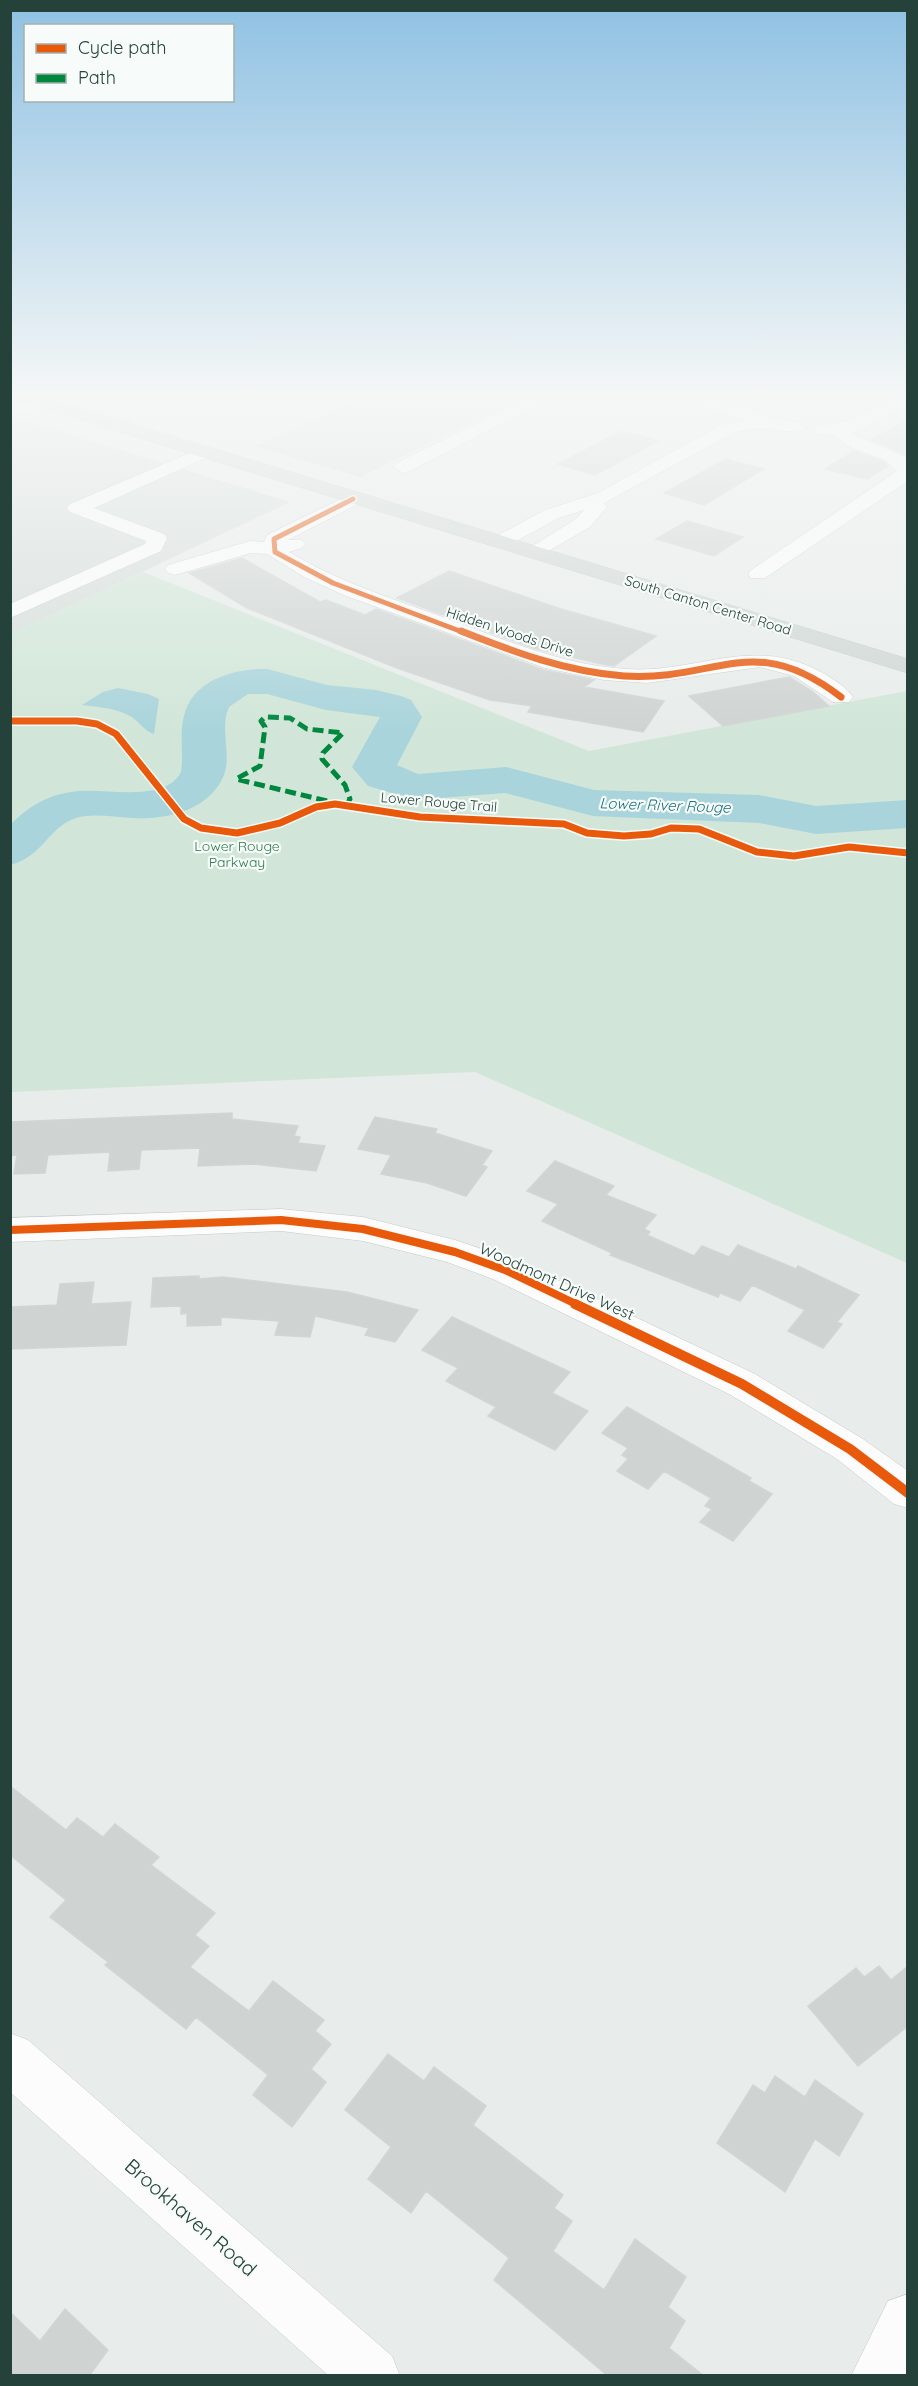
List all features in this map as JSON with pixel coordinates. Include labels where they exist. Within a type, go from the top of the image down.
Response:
[{"type":"main road","name":"South Canton Center Road","points":[[387,509],[908,666]]},
{"type":"street","points":[[10,612],[154,547],[157,538],[145,531],[81,509]]},
{"type":"street","points":[[274,549],[274,539],[333,509]]},
{"type":"street","points":[[175,569],[250,547],[274,549],[294,544],[368,509]]},
{"type":"street","points":[[500,542],[552,514],[567,509]]},
{"type":"street","points":[[533,552],[583,523],[595,509]]},
{"type":"street","points":[[758,574],[853,509]]},
{"type":"street","name":"Hidden Woods Drive","points":[[274,549],[274,552],[308,571],[366,596],[563,665],[620,676],[651,677],[756,660],[798,668],[816,676],[841,697]]},
{"type":"street","name":"Woodmont Drive West","points":[[10,1230],[281,1220],[363,1229],[455,1252],[505,1270],[742,1384],[850,1449],[908,1493]]},
{"type":"street","name":"Brookhaven Road","points":[[10,2058],[372,2376]]},
{"type":"street","points":[[879,2376],[908,2321]]},
{"type":"shaded area","points":[[10,509],[274,509],[11,634]]},
{"type":"green space","name":"Lower Rouge Parkway","points":[[143,572],[589,751],[907,691],[907,1263],[475,1072],[11,1092],[10,634]]},
{"type":"water","points":[[118,688],[148,694],[159,699],[154,734],[124,713],[82,705],[103,692]]},
{"type":"building","points":[[687,521],[743,537],[714,556],[656,539]]},
{"type":"building","points":[[242,558],[320,602],[326,600],[365,615],[376,609],[544,670],[594,680],[584,687],[664,701],[643,732],[528,712],[532,706],[490,700],[397,668],[247,608],[189,573]]},
{"type":"building","points":[[449,571],[561,609],[656,636],[614,666],[533,648],[397,598]]},
{"type":"building","points":[[789,677],[812,691],[829,706],[723,726],[689,696]]},
{"type":"building","points":[[232,1113],[232,1119],[298,1126],[294,1136],[300,1137],[298,1143],[325,1146],[316,1171],[253,1164],[198,1166],[200,1148],[141,1150],[139,1169],[108,1171],[110,1152],[48,1155],[45,1173],[14,1174],[17,1155],[10,1156],[10,1122]]},
{"type":"building","points":[[375,1117],[437,1129],[435,1133],[492,1151],[482,1165],[487,1167],[466,1196],[427,1183],[381,1174],[391,1155],[358,1149]]},
{"type":"building","points":[[555,1161],[614,1186],[606,1195],[656,1215],[644,1229],[650,1232],[647,1235],[694,1256],[702,1246],[729,1257],[738,1245],[796,1269],[798,1266],[859,1295],[837,1322],[842,1324],[823,1348],[788,1331],[805,1310],[752,1285],[740,1301],[720,1293],[718,1297],[610,1255],[612,1253],[542,1221],[558,1204],[527,1191]]},
{"type":"building","points":[[199,1276],[199,1279],[223,1277],[347,1292],[418,1310],[395,1342],[365,1335],[369,1328],[315,1316],[310,1337],[275,1335],[279,1321],[221,1317],[221,1325],[187,1326],[187,1313],[181,1314],[181,1306],[151,1307],[153,1278]]},
{"type":"building","points":[[94,1282],[91,1304],[131,1302],[126,1345],[10,1349],[10,1307],[57,1305],[60,1284]]},
{"type":"building","points":[[452,1317],[570,1372],[552,1393],[588,1411],[555,1450],[488,1416],[496,1407],[446,1381],[458,1368],[422,1350]]},
{"type":"building","points":[[627,1407],[751,1478],[749,1481],[772,1494],[733,1541],[700,1522],[712,1509],[705,1506],[711,1498],[664,1471],[648,1489],[617,1471],[628,1459],[622,1455],[628,1448],[602,1433]]},
{"type":"building","points":[[10,1786],[66,1830],[77,1818],[103,1837],[115,1824],[159,1857],[151,1865],[215,1913],[195,1935],[209,1946],[190,1967],[249,2011],[273,1981],[324,2020],[315,2031],[331,2044],[311,2069],[326,2082],[292,2127],[253,2095],[268,2075],[196,2017],[186,2029],[105,1965],[108,1962],[50,1917],[66,1900],[10,1855]]},
{"type":"building","points":[[879,1966],[891,1980],[908,1966],[908,2026],[858,2066],[808,2006],[856,1968],[864,1977]]},
{"type":"building","points":[[388,2054],[424,2081],[434,2067],[486,2106],[473,2125],[563,2195],[554,2208],[572,2221],[553,2251],[604,2290],[635,2239],[686,2277],[668,2307],[685,2321],[669,2348],[704,2376],[608,2376],[494,2280],[509,2258],[426,2191],[411,2213],[368,2179],[391,2147],[345,2110]]},
{"type":"building","points":[[775,2076],[805,2097],[815,2080],[863,2114],[839,2156],[815,2139],[785,2192],[717,2143],[753,2085],[765,2093]]},
{"type":"building","points":[[65,2309],[108,2350],[89,2376],[10,2376],[10,2312],[40,2341]]},
{"type":"waterway","name":"Lower River Rouge","points":[[10,851],[48,815],[69,805],[85,803],[152,805],[183,796],[196,785],[203,772],[203,729],[205,715],[211,702],[230,687],[260,681],[279,683],[336,699],[376,702],[396,709],[401,717],[374,767],[384,777],[416,787],[506,780],[593,803],[759,809],[816,820],[908,814]]},
{"type":"marked path","points":[[327,801],[236,779],[260,766],[265,727],[261,721],[265,717],[290,718],[307,729],[343,733],[323,753],[322,759],[345,785],[350,799],[346,806]]},
{"type":"cycle path","points":[[333,509],[274,539],[275,552],[313,574],[354,592],[514,651],[553,663],[604,674],[647,676],[685,673],[745,661],[775,662],[802,672],[841,697]]},
{"type":"cycle path","name":"Lower Rouge Trail","points":[[10,721],[77,721],[97,724],[116,734],[184,819],[201,828],[237,833],[280,823],[316,807],[335,804],[420,817],[564,824],[587,833],[624,836],[651,834],[671,828],[699,829],[757,852],[794,856],[849,847],[908,853]]},
{"type":"cycle path","points":[[10,1230],[281,1220],[363,1229],[455,1252],[505,1270],[742,1384],[850,1449],[908,1493]]}]
